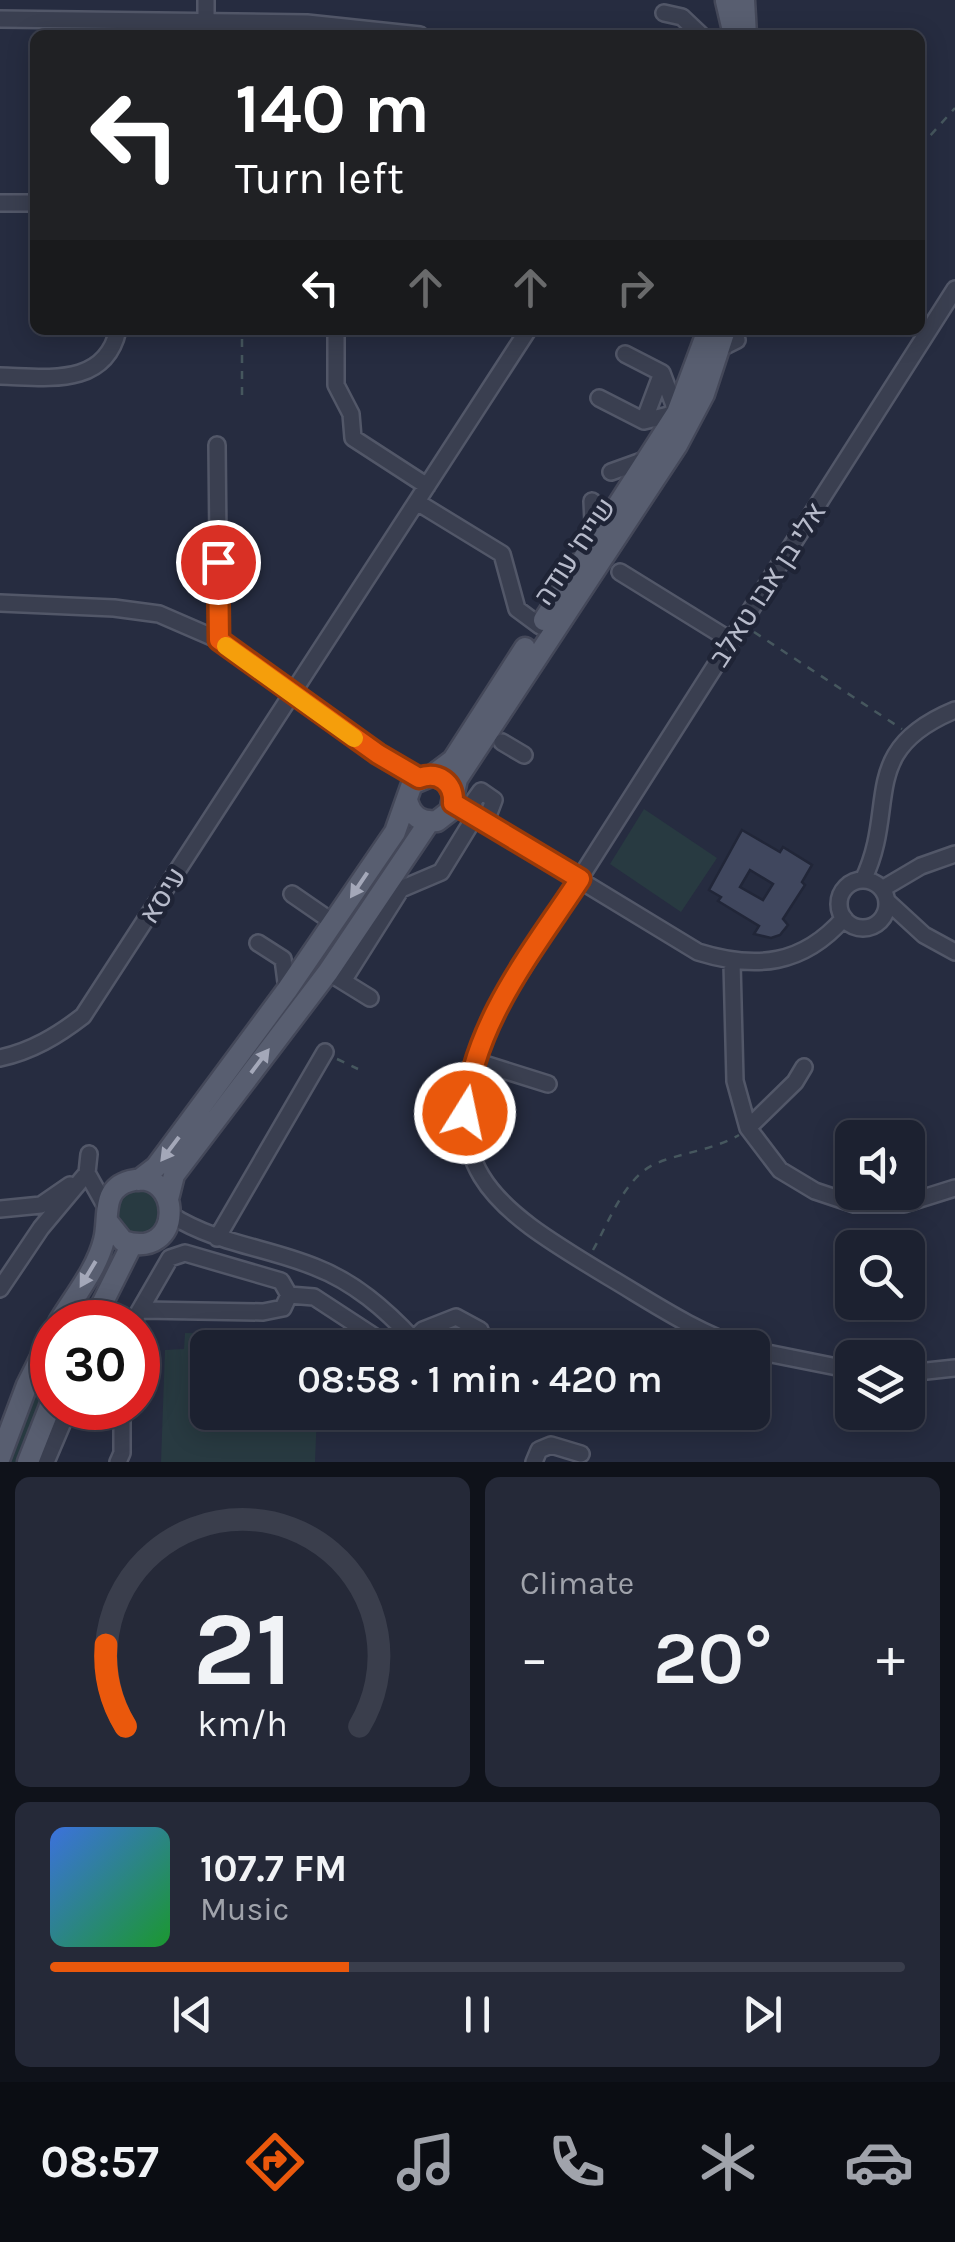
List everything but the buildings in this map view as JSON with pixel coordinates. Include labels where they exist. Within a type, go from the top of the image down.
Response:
[{"type":"main road","points":[[733,30],[725,0],[744,0],[746,30]]},
{"type":"main road","name":"שייח' עודה","points":[[130,1182],[156,1167],[287,990],[395,832],[416,786],[453,760],[650,458],[677,412],[706,335]]},
{"type":"main road","name":"שייח' עודה","points":[[167,1216],[174,1175],[336,977],[445,809],[457,778],[511,713],[677,445],[704,394],[725,336]]},
{"type":"main road","points":[[446,781],[445,809],[413,814],[416,786],[446,781]]},
{"type":"main road","points":[[72,1300],[100,1255],[106,1214],[109,1198],[130,1182],[156,1185],[167,1216],[148,1243],[132,1244],[116,1236],[106,1214]]},
{"type":"main road","points":[[105,1300],[132,1244]]},
{"type":"main road","points":[[0,1457],[30,1379]]},
{"type":"main road","points":[[28,1462],[41,1430]]},
{"type":"street","points":[[206,0],[206,28]]},
{"type":"street","points":[[664,13],[682,17],[696,30]]},
{"type":"street","points":[[0,20],[206,28],[308,23],[373,30]]},
{"type":"street","points":[[0,203],[30,204]]},
{"type":"street","name":"אלי בן אבו טאלב","points":[[926,323],[955,289]]},
{"type":"street","points":[[0,376],[70,378],[97,364],[114,349],[117,335]]},
{"type":"street","points":[[336,335],[336,385],[351,414],[352,438],[426,486]]},
{"type":"street","name":"עיסא","points":[[0,1058],[22,1053],[56,1036],[83,1016],[525,335]]},
{"type":"street","name":"אלי בן אבו טאלב","points":[[698,1330],[505,1209],[475,1167],[465,1113],[474,1062],[491,1018],[919,335]]},
{"type":"street","points":[[599,398],[644,421],[677,412],[662,373],[625,354]]},
{"type":"street","points":[[644,421],[662,373]]},
{"type":"street","points":[[217,445],[219,640]]},
{"type":"street","points":[[611,472],[650,458]]},
{"type":"street","points":[[592,501],[594,542]]},
{"type":"street","points":[[417,502],[502,554],[517,610],[540,626]]},
{"type":"street","points":[[620,572],[730,640]]},
{"type":"street","points":[[0,603],[159,614],[219,640],[378,754],[416,786]]},
{"type":"street","points":[[880,920],[872,860],[890,760],[912,736],[955,710]]},
{"type":"street","points":[[502,742],[524,754]]},
{"type":"street","points":[[481,818],[473,802],[487,795]]},
{"type":"street","points":[[445,809],[481,818],[698,952],[732,962],[761,962],[802,953],[826,940],[844,918]]},
{"type":"street","points":[[393,884],[441,872],[481,818]]},
{"type":"street","points":[[911,925],[880,920],[866,928],[850,924],[839,904],[844,890],[849,884],[877,888],[955,854]]},
{"type":"street","points":[[828,878],[844,890]]},
{"type":"street","points":[[877,888],[911,925],[955,952]]},
{"type":"street","points":[[292,894],[334,923]]},
{"type":"street","points":[[258,943],[283,959],[287,990]]},
{"type":"street","points":[[732,962],[734,1081],[748,1128],[780,1170],[815,1192],[854,1204],[904,1204],[955,1188]]},
{"type":"street","points":[[336,977],[370,998]]},
{"type":"street","points":[[217,1238],[325,1052]]},
{"type":"street","points":[[474,1062],[548,1084]]},
{"type":"street","points":[[748,1128],[795,1082],[804,1066]]},
{"type":"street","points":[[88,1154],[87,1173],[106,1214]]},
{"type":"street","points":[[0,1209],[41,1205],[87,1173],[130,1182]]},
{"type":"street","points":[[0,1289],[41,1228],[87,1173]]},
{"type":"street","points":[[167,1216],[198,1232],[320,1269],[359,1289],[397,1330]]},
{"type":"street","points":[[144,1300],[170,1258],[186,1253],[282,1281],[289,1295]]},
{"type":"street","points":[[314,1298],[320,1269]]},
{"type":"street","points":[[289,1295],[314,1298],[364,1330]]},
{"type":"street","points":[[160,1315],[262,1312],[283,1308],[289,1295]]},
{"type":"street","points":[[423,1330],[456,1317],[480,1330]]},
{"type":"street","points":[[770,1354],[835,1367]]},
{"type":"street","points":[[925,1371],[955,1368]]},
{"type":"street","points":[[46,1462],[60,1430]]},
{"type":"street","points":[[118,1462],[122,1430]]},
{"type":"street","points":[[534,1462],[538,1450],[551,1446],[581,1454]]},
{"type":"path","points":[[925,141],[955,108]]},
{"type":"path","points":[[241,335],[242,394]]},
{"type":"path","points":[[741,623],[912,736]]},
{"type":"path","points":[[325,1052],[358,1069]]},
{"type":"path","points":[[586,1263],[631,1184],[642,1172],[655,1164],[714,1147],[748,1128]]},
{"type":"shaded area","points":[[644,809],[717,858],[681,912],[610,864]]},
{"type":"shaded area","points":[[402,830],[412,835],[175,1186],[164,1179]]},
{"type":"shaded area","points":[[139,1190],[155,1196],[161,1212],[155,1228],[139,1234],[123,1228],[117,1212],[123,1196]]},
{"type":"shaded area","points":[[185,1333],[190,1333],[190,1430],[316,1430],[315,1462],[161,1462],[165,1350],[184,1349]]},
{"type":"shaded area","points":[[30,1402],[30,1430],[35,1430],[23,1462],[5,1462]]},
{"type":"slow traffic","points":[[226,646],[354,738]]},
{"type":"route","points":[[218,562],[219,640],[378,754],[419,778],[433,774],[442,778],[450,785],[453,803],[580,879],[491,1018],[474,1062],[465,1113]]}]
